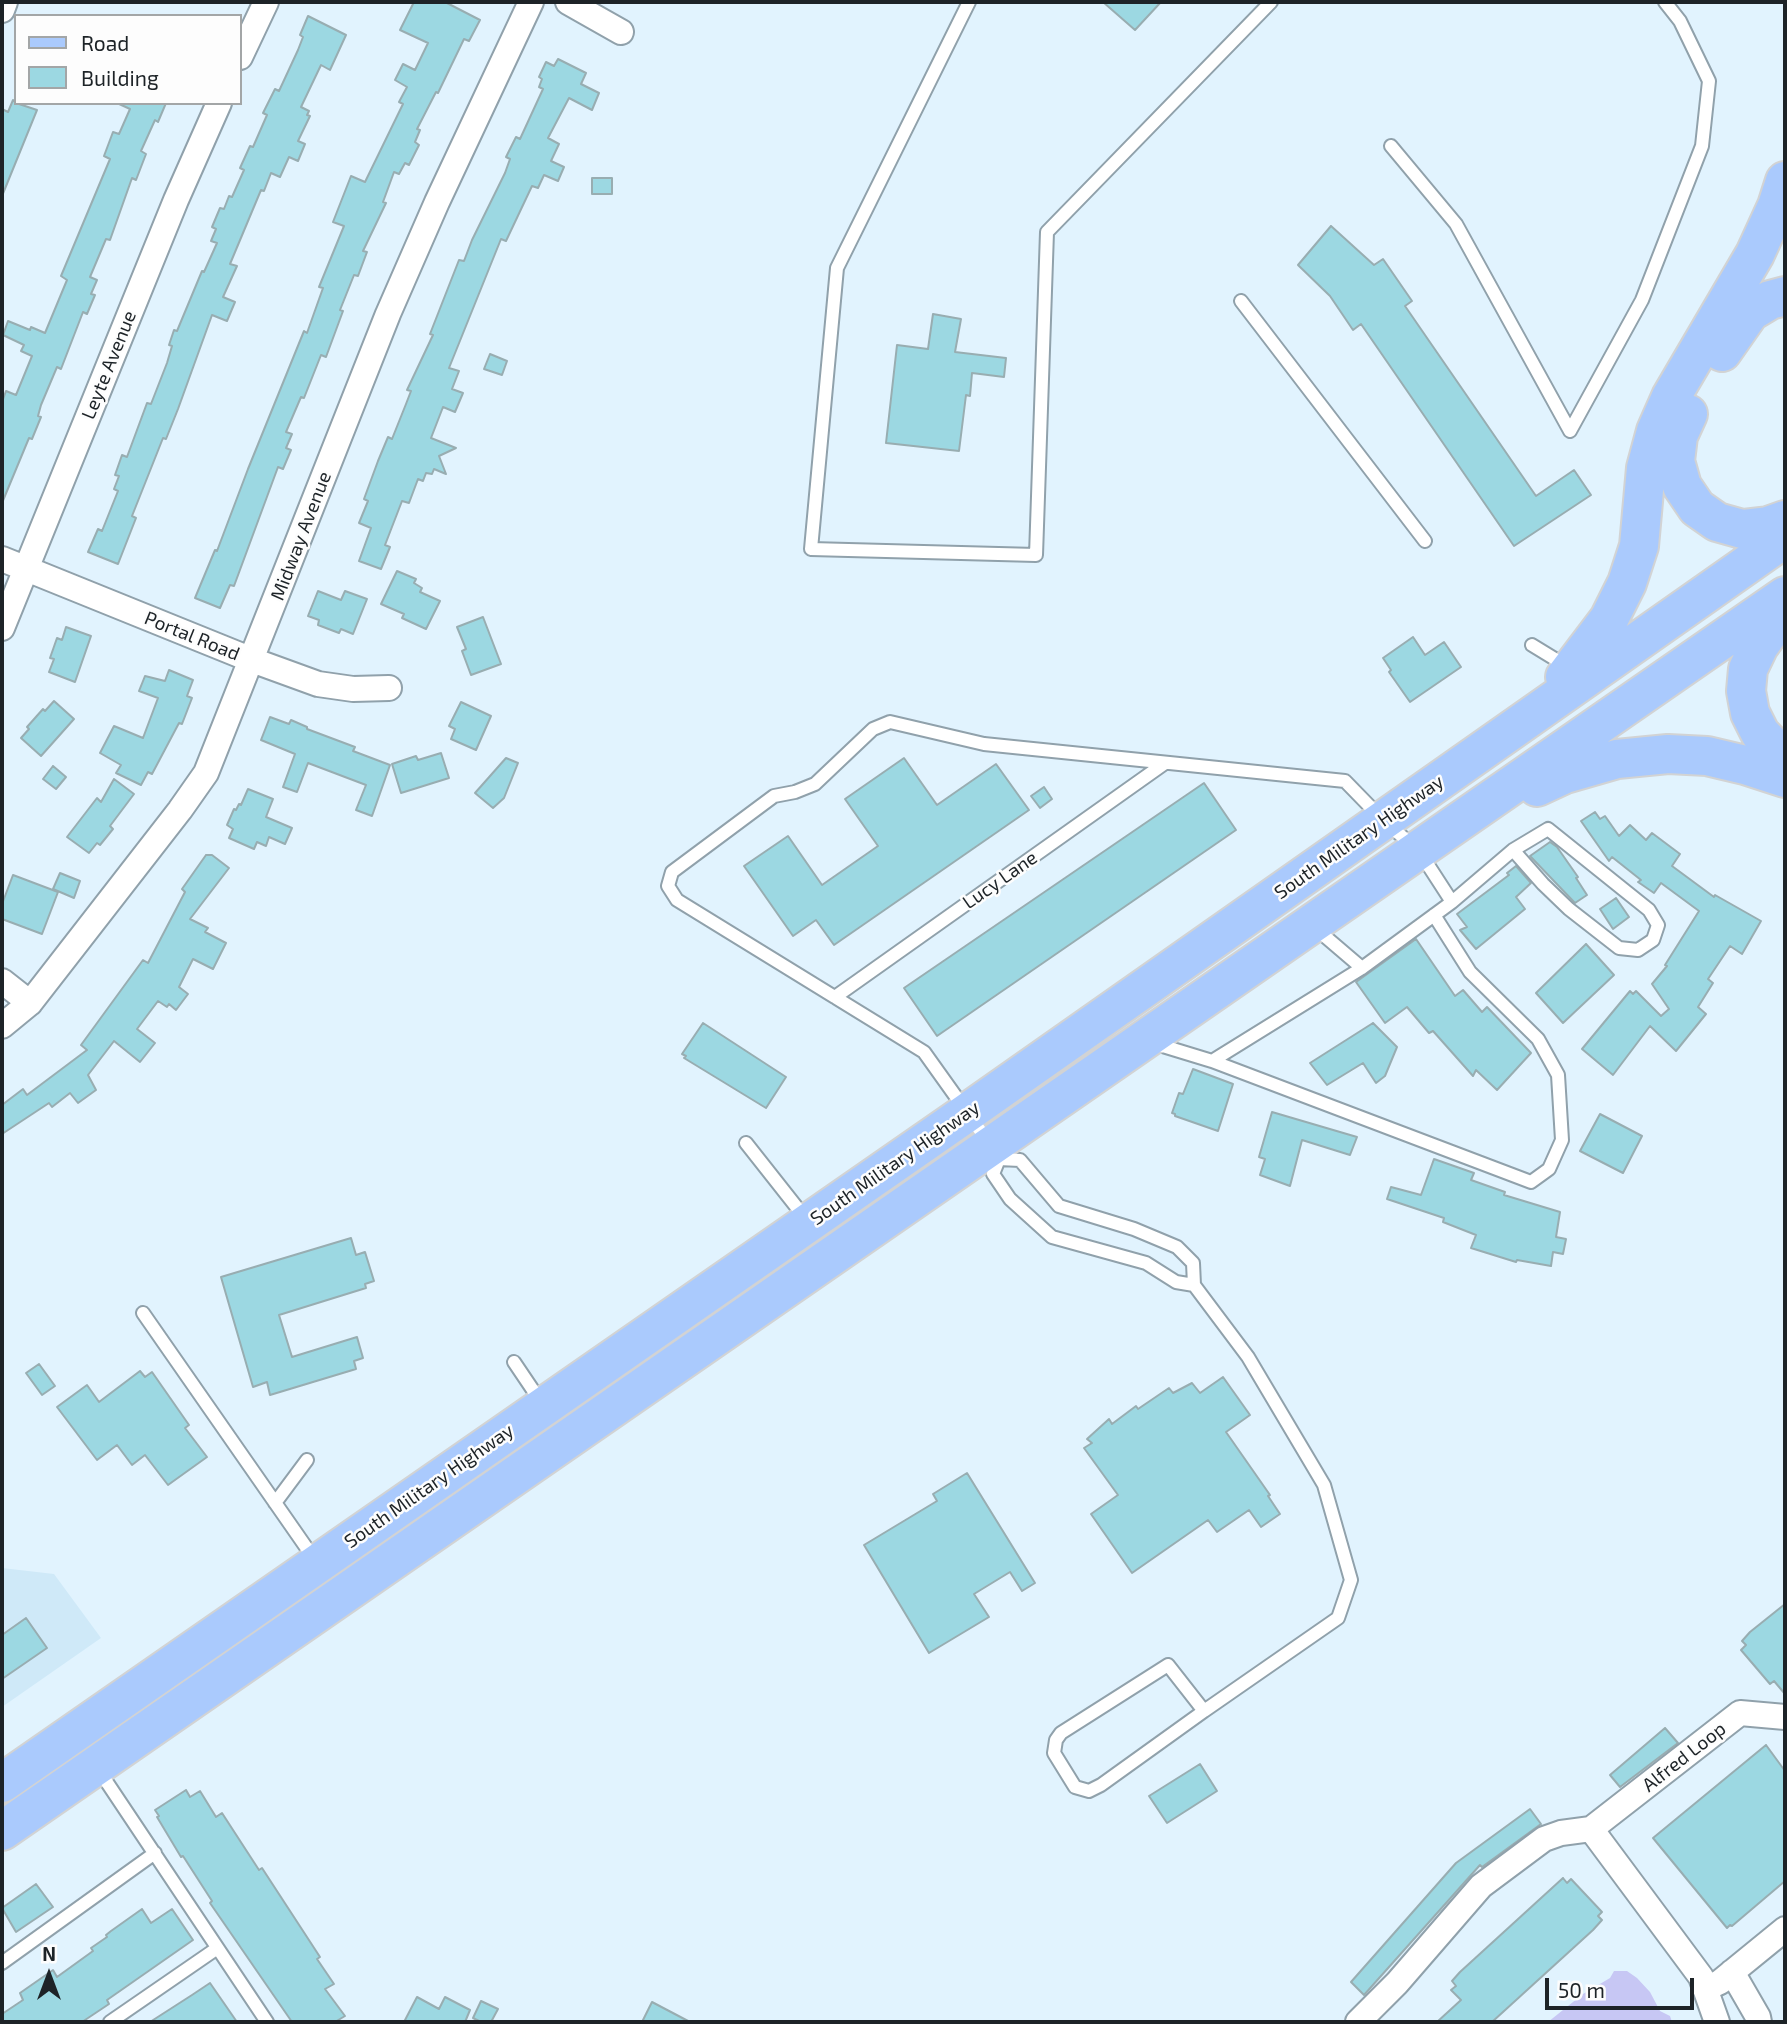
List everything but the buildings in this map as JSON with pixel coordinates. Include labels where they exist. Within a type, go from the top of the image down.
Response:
[{"type":"main road","points":[[1538,710],[1609,619],[1627,583],[1639,545],[1646,468],[1656,431],[1671,397],[1755,254],[1777,206],[1785,181]]},
{"type":"main road","points":[[1785,296],[1770,300],[1750,312],[1722,351],[1678,436],[1675,461],[1682,486],[1689,497],[1697,508],[1717,522],[1742,529],[1768,526],[1785,520]]},
{"type":"main road","name":"South Military Highway","points":[[2,1783],[968,1112],[1785,538]]},
{"type":"main road","name":"South Military Highway","points":[[2,1831],[995,1152],[1143,1039],[1785,596]]},
{"type":"main road","points":[[1785,615],[1759,646],[1748,669],[1746,691],[1750,713],[1760,733],[1775,749],[1785,753]]},
{"type":"main road","points":[[1419,851],[1565,774],[1616,759],[1668,754],[1707,756],[1785,778]]},
{"type":"street","points":[[2,10],[5,2]]},
{"type":"street","points":[[242,53],[266,2]]},
{"type":"street","name":"Midway Avenue","points":[[2,1026],[30,1003],[206,773],[388,314],[437,202],[531,2]]},
{"type":"street","points":[[568,2],[621,32]]},
{"type":"street","name":"Leyte Avenue","points":[[2,628],[176,200],[218,105]]},
{"type":"street","name":"Portal Road","points":[[2,559],[318,684],[353,689],[389,688]]},
{"type":"street","points":[[2,981],[30,1003]]},
{"type":"street","name":"Alfred Loop","points":[[1591,1829],[1740,1713],[1785,1717]]},
{"type":"street","points":[[1358,2022],[1397,1983],[1481,1886],[1544,1839],[1561,1833],[1591,1829],[1701,1977],[1719,1981],[1758,2017],[1759,2022]]},
{"type":"street","points":[[1717,2022],[1719,1981],[1785,1929]]},
{"type":"street","points":[[1719,1981],[1735,2022]]},
{"type":"lane","points":[[969,2],[837,268],[811,549],[1036,555],[1047,232],[1272,2]]},
{"type":"lane","points":[[1391,146],[1456,224],[1570,431],[1643,300],[1702,146],[1709,81],[1680,21],[1665,2]]},
{"type":"lane","points":[[1241,300],[1425,541]]},
{"type":"lane","points":[[1532,645],[1572,669]]},
{"type":"lane","points":[[1204,1711],[1168,1665],[1061,1733],[1056,1740],[1054,1753],[1075,1787],[1089,1791],[1101,1786],[1338,1618],[1351,1580],[1324,1485],[1248,1357],[1194,1285],[1193,1263],[1177,1247],[1134,1229],[1059,1206],[1020,1160],[995,1152],[924,1052],[677,900],[668,886],[672,872],[774,796],[815,784],[873,729],[890,722],[984,744],[1345,781],[1383,820],[1419,851],[1452,902]]},
{"type":"lane","name":"Lucy Lane","points":[[835,997],[1165,763]]},
{"type":"lane","points":[[1212,1062],[1362,968],[1452,902],[1513,850],[1548,829],[1649,910],[1658,925],[1653,940],[1638,950],[1619,948],[1569,909],[1513,850]]},
{"type":"lane","points":[[1143,1039],[1212,1062],[1531,1182],[1549,1169],[1562,1140],[1558,1075],[1538,1039],[1470,972],[1434,915]]},
{"type":"lane","points":[[1311,925],[1362,968]]},
{"type":"lane","points":[[746,1143],[809,1222]]},
{"type":"lane","points":[[995,1152],[993,1174],[1010,1199],[1052,1237],[1146,1263],[1176,1282],[1194,1285]]},
{"type":"lane","points":[[143,1313],[317,1564]]},
{"type":"lane","points":[[514,1362],[544,1406]]},
{"type":"lane","points":[[275,1503],[307,1460]]},
{"type":"lane","points":[[96,1766],[267,2022]]},
{"type":"lane","points":[[2,1963],[155,1853]]},
{"type":"lane","points":[[110,2022],[216,1949]]},
{"type":"shaded area","points":[[2,1568],[54,1574],[101,1638],[2,1707]]},
{"type":"water","points":[[1614,1971],[1627,1971],[1637,1978],[1650,1992],[1660,2011],[1670,2016],[1672,2022],[1548,2022],[1583,1994],[1610,1978]]}]
